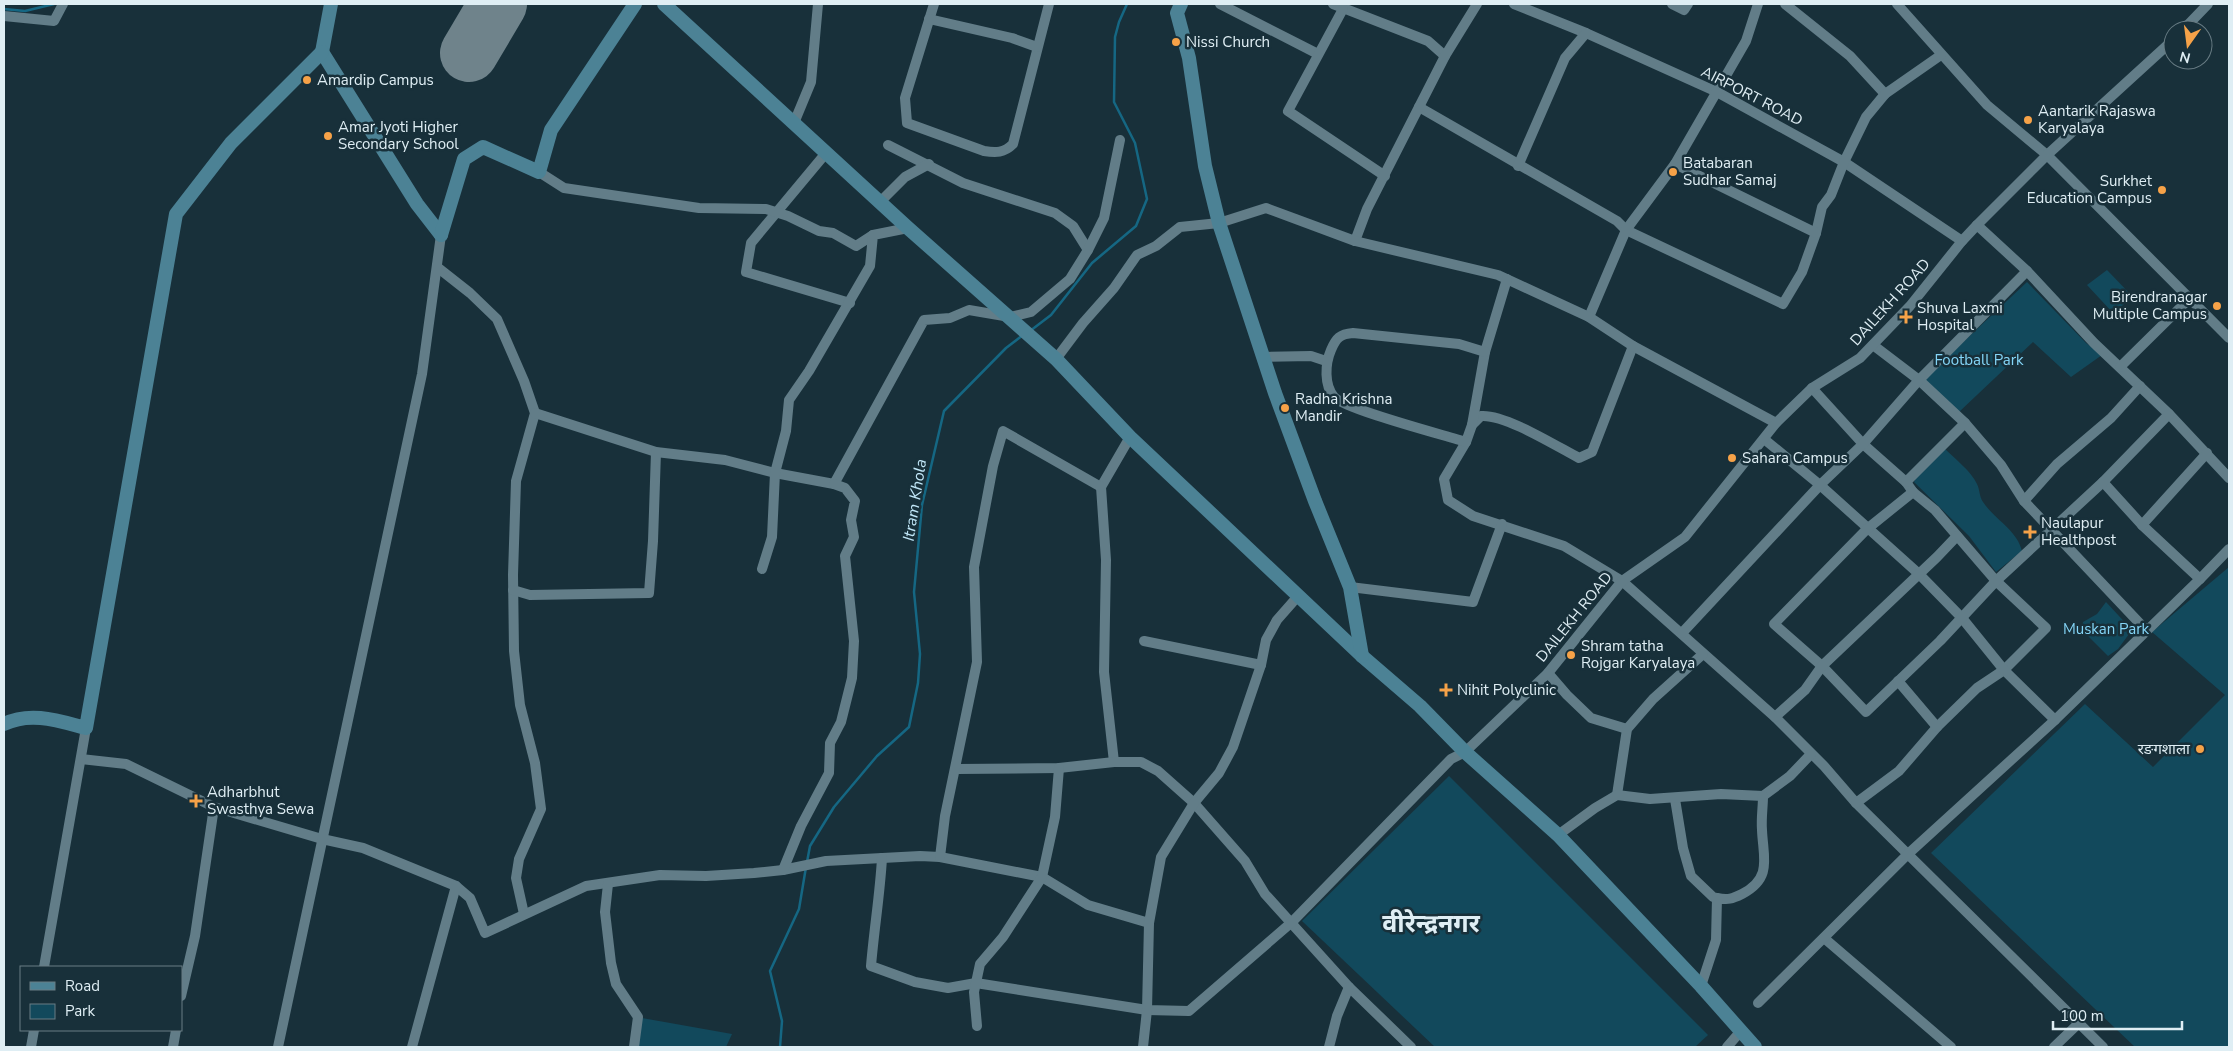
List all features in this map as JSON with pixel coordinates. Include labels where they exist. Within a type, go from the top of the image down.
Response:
[{"type":"street","points":[[4,16],[54,21],[63,4]]},
{"type":"street","points":[[44,966],[176,214],[231,144],[322,52],[331,4]]},
{"type":"street","points":[[539,172],[551,130],[635,4]]},
{"type":"street","points":[[664,4],[908,228],[1056,359],[1130,437],[1362,656],[1420,706],[1465,752],[1558,835],[1756,1047]]},
{"type":"street","points":[[794,123],[811,82],[818,4]]},
{"type":"street","points":[[934,4],[905,98],[907,123],[984,151],[995,153],[1006,150],[1013,144],[1049,4]]},
{"type":"street","points":[[1181,4],[1177,13],[1189,58],[1205,166],[1219,223],[1315,501],[1350,587],[1362,656]]},
{"type":"street","points":[[1220,4],[1318,54]]},
{"type":"street","points":[[1333,4],[1428,41],[1445,56]]},
{"type":"street","points":[[1355,241],[1367,209],[1445,56],[1477,4]]},
{"type":"street","name":"AIRPORT ROAD","points":[[1514,4],[1586,33],[1717,92],[1844,162],[1962,241]]},
{"type":"street","points":[[1672,4],[1684,10],[1688,4]]},
{"type":"street","points":[[1588,317],[1626,230],[1675,164],[1746,41],[1758,4]]},
{"type":"street","points":[[1785,4],[1850,56],[1885,94]]},
{"type":"street","points":[[1897,4],[1941,55],[2000,117],[2047,155],[2229,338]]},
{"type":"street","points":[[2193,20],[2208,4]]},
{"type":"street","points":[[1343,9],[1288,111],[1385,176]]},
{"type":"street","points":[[930,20],[1012,38],[1037,47]]},
{"type":"street","points":[[1518,166],[1565,58],[1586,33]]},
{"type":"street","name":"DAILEKH ROAD","points":[[882,858],[880,893],[874,927],[871,966],[915,982],[948,988],[976,983],[1146,1010],[1189,1011],[1292,922],[1451,760],[1465,752],[1548,673],[1622,581],[1686,537],[1776,423],[1812,388],[1860,358],[1910,306],[1977,225],[2047,155],[2163,49]]},
{"type":"street","points":[[322,52],[417,204],[441,235]]},
{"type":"street","points":[[1419,107],[1518,166],[1617,221],[1626,230],[1783,304],[1802,272],[1816,233],[1822,207],[1830,195],[1866,118],[1885,94],[1941,55]]},
{"type":"street","points":[[834,484],[924,320],[950,318],[969,310],[1013,320],[1031,312],[1070,279],[1088,250],[1104,218],[1120,140]]},
{"type":"street","points":[[888,145],[992,194],[1055,213],[1073,226],[1088,250]]},
{"type":"street","points":[[278,1047],[422,374],[441,235],[464,159],[472,152],[483,147],[539,172],[564,188],[699,208],[766,209],[819,231],[833,233],[856,246],[873,234],[908,228]]},
{"type":"street","points":[[826,153],[751,243],[746,272],[850,303]]},
{"type":"street","points":[[880,202],[905,177],[929,164]]},
{"type":"street","points":[[1675,164],[1816,233]]},
{"type":"street","points":[[1056,359],[1083,322],[1114,288],[1137,255],[1156,246],[1180,227],[1219,223],[1266,208],[1355,241],[1508,279],[1588,317],[1633,346],[1776,423]]},
{"type":"street","points":[[1977,225],[2027,271],[2088,337],[2169,414],[2229,478]]},
{"type":"street","points":[[762,569],[772,537],[775,473],[786,431],[789,400],[810,371],[870,266],[873,234]]},
{"type":"street","points":[[437,266],[470,293],[497,319],[524,381],[535,413],[516,481],[513,590],[514,651],[520,705],[535,763],[541,809],[519,859],[516,878],[524,914]]},
{"type":"street","points":[[1682,633],[1820,485],[1863,444],[1919,380],[2027,271]]},
{"type":"street","points":[[1508,279],[1485,352],[1472,425],[1466,442],[1444,479],[1448,500],[1473,516],[1564,546],[1622,581],[1775,717],[1856,803],[2103,1047]]},
{"type":"street","points":[[2120,367],[2189,299]]},
{"type":"street","points":[[1466,442],[1355,408],[1336,399],[1328,389],[1326,361],[1336,338],[1353,332],[1403,340],[1459,344],[1485,352]]},
{"type":"street","points":[[1873,345],[1919,380],[1965,423],[2001,465],[2024,501],[2146,630]]},
{"type":"street","points":[[1472,425],[1481,416],[1489,415],[1504,420],[1579,458],[1592,452],[1633,346]]},
{"type":"street","points":[[1264,357],[1311,356],[1326,361]]},
{"type":"street","points":[[2024,501],[2057,464],[2110,418],[2140,386]]},
{"type":"street","points":[[1812,388],[1863,444],[1906,482],[1913,492],[1935,510],[1996,581],[2046,628],[2004,670],[1977,688],[1937,727],[1900,771],[1856,803]]},
{"type":"street","points":[[535,413],[656,452],[725,460],[775,473],[834,484],[845,488],[855,501],[851,520],[854,537],[845,556],[854,641],[852,678],[841,722],[830,743],[829,773],[801,826],[783,870]]},
{"type":"street","points":[[1913,492],[1867,529],[1774,624],[1822,666],[1866,712],[1962,618],[1996,581],[2102,482],[2169,414]]},
{"type":"street","points":[[1906,482],[1965,423]]},
{"type":"street","points":[[940,857],[945,816],[977,662],[974,567],[993,466],[1003,431],[1101,487]]},
{"type":"street","points":[[1114,762],[1104,672],[1106,560],[1101,487],[1130,437]]},
{"type":"street","points":[[1764,439],[1820,485],[1919,574],[1962,618],[2004,670],[2054,720]]},
{"type":"street","points":[[513,590],[530,595],[649,593],[656,452]]},
{"type":"street","points":[[2142,525],[2207,453]]},
{"type":"street","points":[[2102,482],[2142,525],[2200,579]]},
{"type":"street","points":[[1350,587],[1473,602],[1502,524]]},
{"type":"street","points":[[1775,717],[1805,690],[1822,666],[1957,536]]},
{"type":"street","points":[[1758,1003],[1908,854],[2054,720],[2200,579],[2229,548]]},
{"type":"street","points":[[1143,1047],[1149,923],[1161,857],[1194,803],[1219,773],[1233,747],[1261,665],[1266,640],[1277,620],[1299,595]]},
{"type":"street","points":[[1144,641],[1261,665]]},
{"type":"street","points":[[1617,795],[1627,730],[1653,699],[1703,654]]},
{"type":"street","points":[[1548,673],[1591,718],[1627,730]]},
{"type":"street","points":[[1898,681],[1937,727]]},
{"type":"street","points":[[4,724],[21,717],[34,717],[86,728]]},
{"type":"street","points":[[1558,835],[1595,808],[1617,795],[1650,799],[1721,794],[1763,796],[1790,776],[1811,754]]},
{"type":"street","points":[[81,759],[126,764],[214,807],[363,848],[456,886],[470,898],[485,933],[586,886],[660,875],[706,876],[783,870],[826,861],[940,857],[1042,877],[1088,905],[1149,923]]},
{"type":"street","points":[[956,769],[1059,768],[1114,762],[1141,762],[1158,772],[1194,803],[1245,861],[1266,894],[1349,988],[1411,1047]]},
{"type":"street","points":[[977,1026],[974,992],[980,964],[1003,937],[1042,877],[1055,817],[1059,768]]},
{"type":"street","points":[[1675,798],[1683,848],[1691,876],[1713,897],[1729,900],[1748,890],[1761,877],[1766,859],[1762,830],[1763,796]]},
{"type":"street","points":[[182,992],[195,936],[214,807]]},
{"type":"street","points":[[608,884],[604,912],[611,963],[616,984],[638,1017],[634,1047]]},
{"type":"street","points":[[412,1047],[456,886]]},
{"type":"street","points":[[1701,986],[1716,940],[1717,898]]},
{"type":"street","points":[[1824,938],[1951,1047]]},
{"type":"street","points":[[1329,1047],[1337,1016],[1349,988]]},
{"type":"street","points":[[2054,1047],[2078,1023]]},
{"type":"street","points":[[31,1047],[34,1031]]},
{"type":"street","points":[[173,1047],[176,1031]]},
{"type":"street","points":[[1727,1047],[1740,1032]]},
{"type":"green space","points":[[2107,270],[2133,297],[2113,313],[2087,285]]},
{"type":"green space","name":"Football Park","points":[[2027,282],[2086,343],[2102,355],[2071,377],[2033,342],[1959,412],[1924,379]]},
{"type":"green space","points":[[1945,449],[1971,474],[1977,484],[1983,502],[2015,537],[2022,551],[1996,572],[1969,536],[1914,482],[1917,475]]},
{"type":"green space","points":[[2229,567],[2229,1047],[2135,1047],[1931,853],[2085,704],[2153,767],[2225,695],[2152,632]]},
{"type":"green space","name":"Muskan Park","points":[[2106,602],[2132,630],[2118,649],[2108,656],[2081,629],[2083,622],[2097,614]]},
{"type":"green space","points":[[1449,776],[1708,1035],[1695,1047],[1435,1047],[1302,921]]},
{"type":"green space","points":[[642,1018],[732,1034],[726,1047],[637,1047]]},
{"type":"waterway","points":[[4,9],[25,11],[54,4]]},
{"type":"waterway","name":"Itram Khola","points":[[1030,331],[1051,315],[1092,263],[1136,226],[1147,199],[1135,143],[1114,102],[1115,37],[1127,4]]},
{"type":"waterway","name":"Itram Khola","points":[[807,862],[810,846],[834,807],[877,756],[909,727],[918,683],[920,654],[914,592],[922,505],[944,411],[1006,348],[1023,335]]},
{"type":"waterway","name":"Itram Khola","points":[[780,1047],[782,1021],[770,971],[799,909],[806,867]]},
{"type":"runway","points":[[469,53],[498,4]]},
{"type":"place","name":"Nissi Church","points":[[1176,42]]},
{"type":"place","name":"Amardip Campus","points":[[307,80]]},
{"type":"place","name":"Aantarik Rajaswa Karyalaya","points":[[2028,120]]},
{"type":"place","name":"Amar Jyoti Higher Secondary School","points":[[328,136]]},
{"type":"place","name":"Batabaran Sudhar Samaj","points":[[1673,172]]},
{"type":"place","name":"Surkhet Education Campus","points":[[2162,190]]},
{"type":"place","name":"Birendranagar Multiple Campus","points":[[2217,306]]},
{"type":"place","name":"Shuva Laxmi Hospital","points":[[1906,317]]},
{"type":"place","name":"Radha Krishna Mandir","points":[[1285,408]]},
{"type":"place","name":"Sahara Campus","points":[[1732,458]]},
{"type":"place","name":"Naulapur Healthpost","points":[[2030,532]]},
{"type":"place","name":"Shram tatha Rojgar Karyalaya","points":[[1571,655]]},
{"type":"place","name":"Nihit Polyclinic","points":[[1446,690]]},
{"type":"place","name":"रङगशाला","points":[[2200,749]]},
{"type":"place","name":"Adharbhut Swasthya Sewa","points":[[196,801]]},
{"type":"district","name":"वीरेन्द्रनगर","points":[[1431,924]]}]
